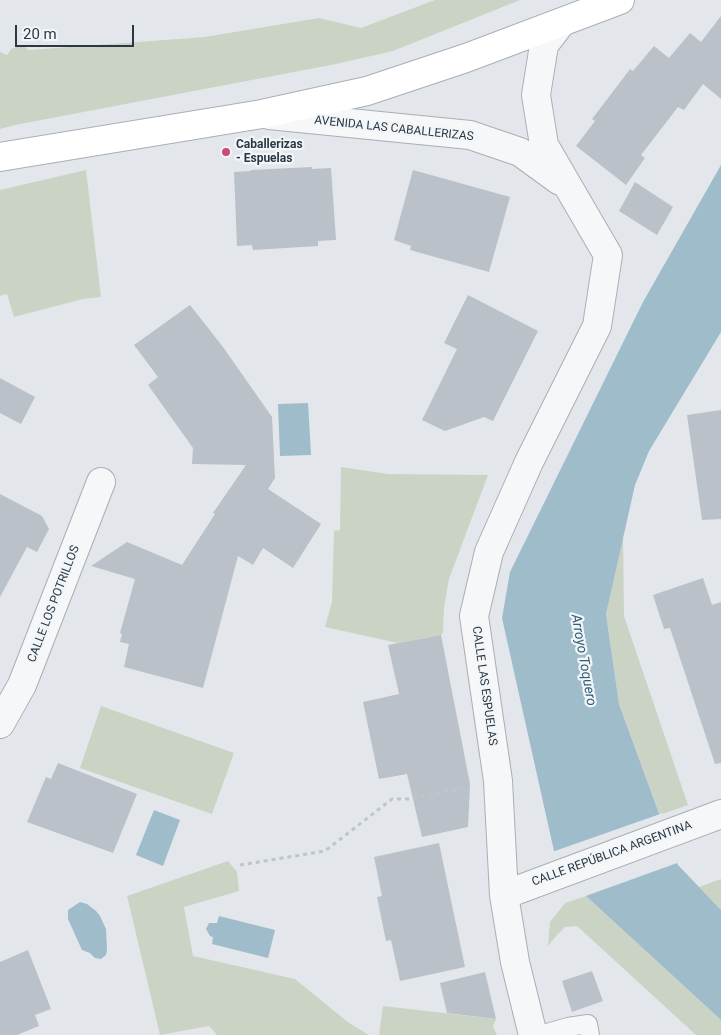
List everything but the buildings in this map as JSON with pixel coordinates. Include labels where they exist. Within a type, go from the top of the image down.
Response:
[{"type":"main road","name":"AVENIDA LAS CABALLERIZAS","points":[[0,156],[262,114],[367,91],[466,58],[620,0]]},
{"type":"street","points":[[561,23],[544,45],[536,96],[544,145],[571,190]]},
{"type":"street","name":"AVENIDA LAS CABALLERIZAS","points":[[262,114],[470,135],[520,152],[571,190]]},
{"type":"street","name":"CALLE LAS ESPUELAS","points":[[533,1035],[515,962],[504,895],[498,781],[474,616],[489,552],[530,462],[597,326],[608,255],[571,190]]},
{"type":"street","name":"CALLE LOS POTRILLOS","points":[[0,724],[22,685],[101,482]]},
{"type":"street","name":"CALLE REPÚBLICA ARGENTINA","points":[[504,895],[721,814]]},
{"type":"lane","points":[[540,1035],[568,1027],[588,1024],[590,1035]]},
{"type":"path","points":[[240,865],[325,851],[392,799],[411,799],[469,786]]},
{"type":"green space","points":[[435,0],[520,0],[393,51],[336,64],[0,129],[0,52],[7,55],[11,49],[22,45],[29,50],[205,37],[319,18],[361,28]]},
{"type":"green space","points":[[86,170],[101,297],[83,299],[14,317],[7,294],[0,296],[0,190]]},
{"type":"green space","points":[[341,467],[388,474],[488,475],[449,579],[444,607],[443,632],[441,635],[398,643],[325,627],[332,602],[334,531],[340,530]]},
{"type":"green space","points":[[623,534],[624,616],[688,805],[660,815],[619,704],[606,614]]},
{"type":"green space","points":[[101,706],[234,753],[212,814],[80,768]]},
{"type":"green space","points":[[228,861],[237,872],[239,891],[184,907],[193,956],[295,979],[349,1023],[369,1035],[217,1035],[209,1026],[160,1035],[127,896]]},
{"type":"green space","points":[[721,879],[721,910],[699,887]]},
{"type":"green space","points":[[586,896],[721,1020],[721,1035],[696,1035],[577,926],[565,927],[548,946],[550,922],[565,903]]},
{"type":"green space","points":[[383,1006],[496,1019],[493,1026],[497,1035],[379,1035]]},
{"type":"water","name":"Arroyo Toquero","points":[[721,165],[721,332],[649,451],[635,485],[606,614],[619,704],[678,865],[721,910],[721,1020],[586,896],[554,851],[502,618],[510,572],[643,302]]},
{"type":"water","points":[[308,403],[311,455],[280,456],[278,404]]},
{"type":"water","points":[[154,810],[180,820],[163,866],[136,855]]},
{"type":"water","points":[[80,902],[87,904],[96,911],[106,929],[107,950],[106,955],[101,959],[95,958],[90,953],[82,950],[68,919],[68,910]]},
{"type":"water","points":[[219,916],[275,930],[268,958],[212,944],[213,937],[210,936],[206,929],[209,923],[217,923]]},
{"type":"pier","points":[[663,813],[680,862],[583,897],[552,852]]},
{"type":"place","name":"Caballerizas - Espuelas","points":[[226,152]]}]
